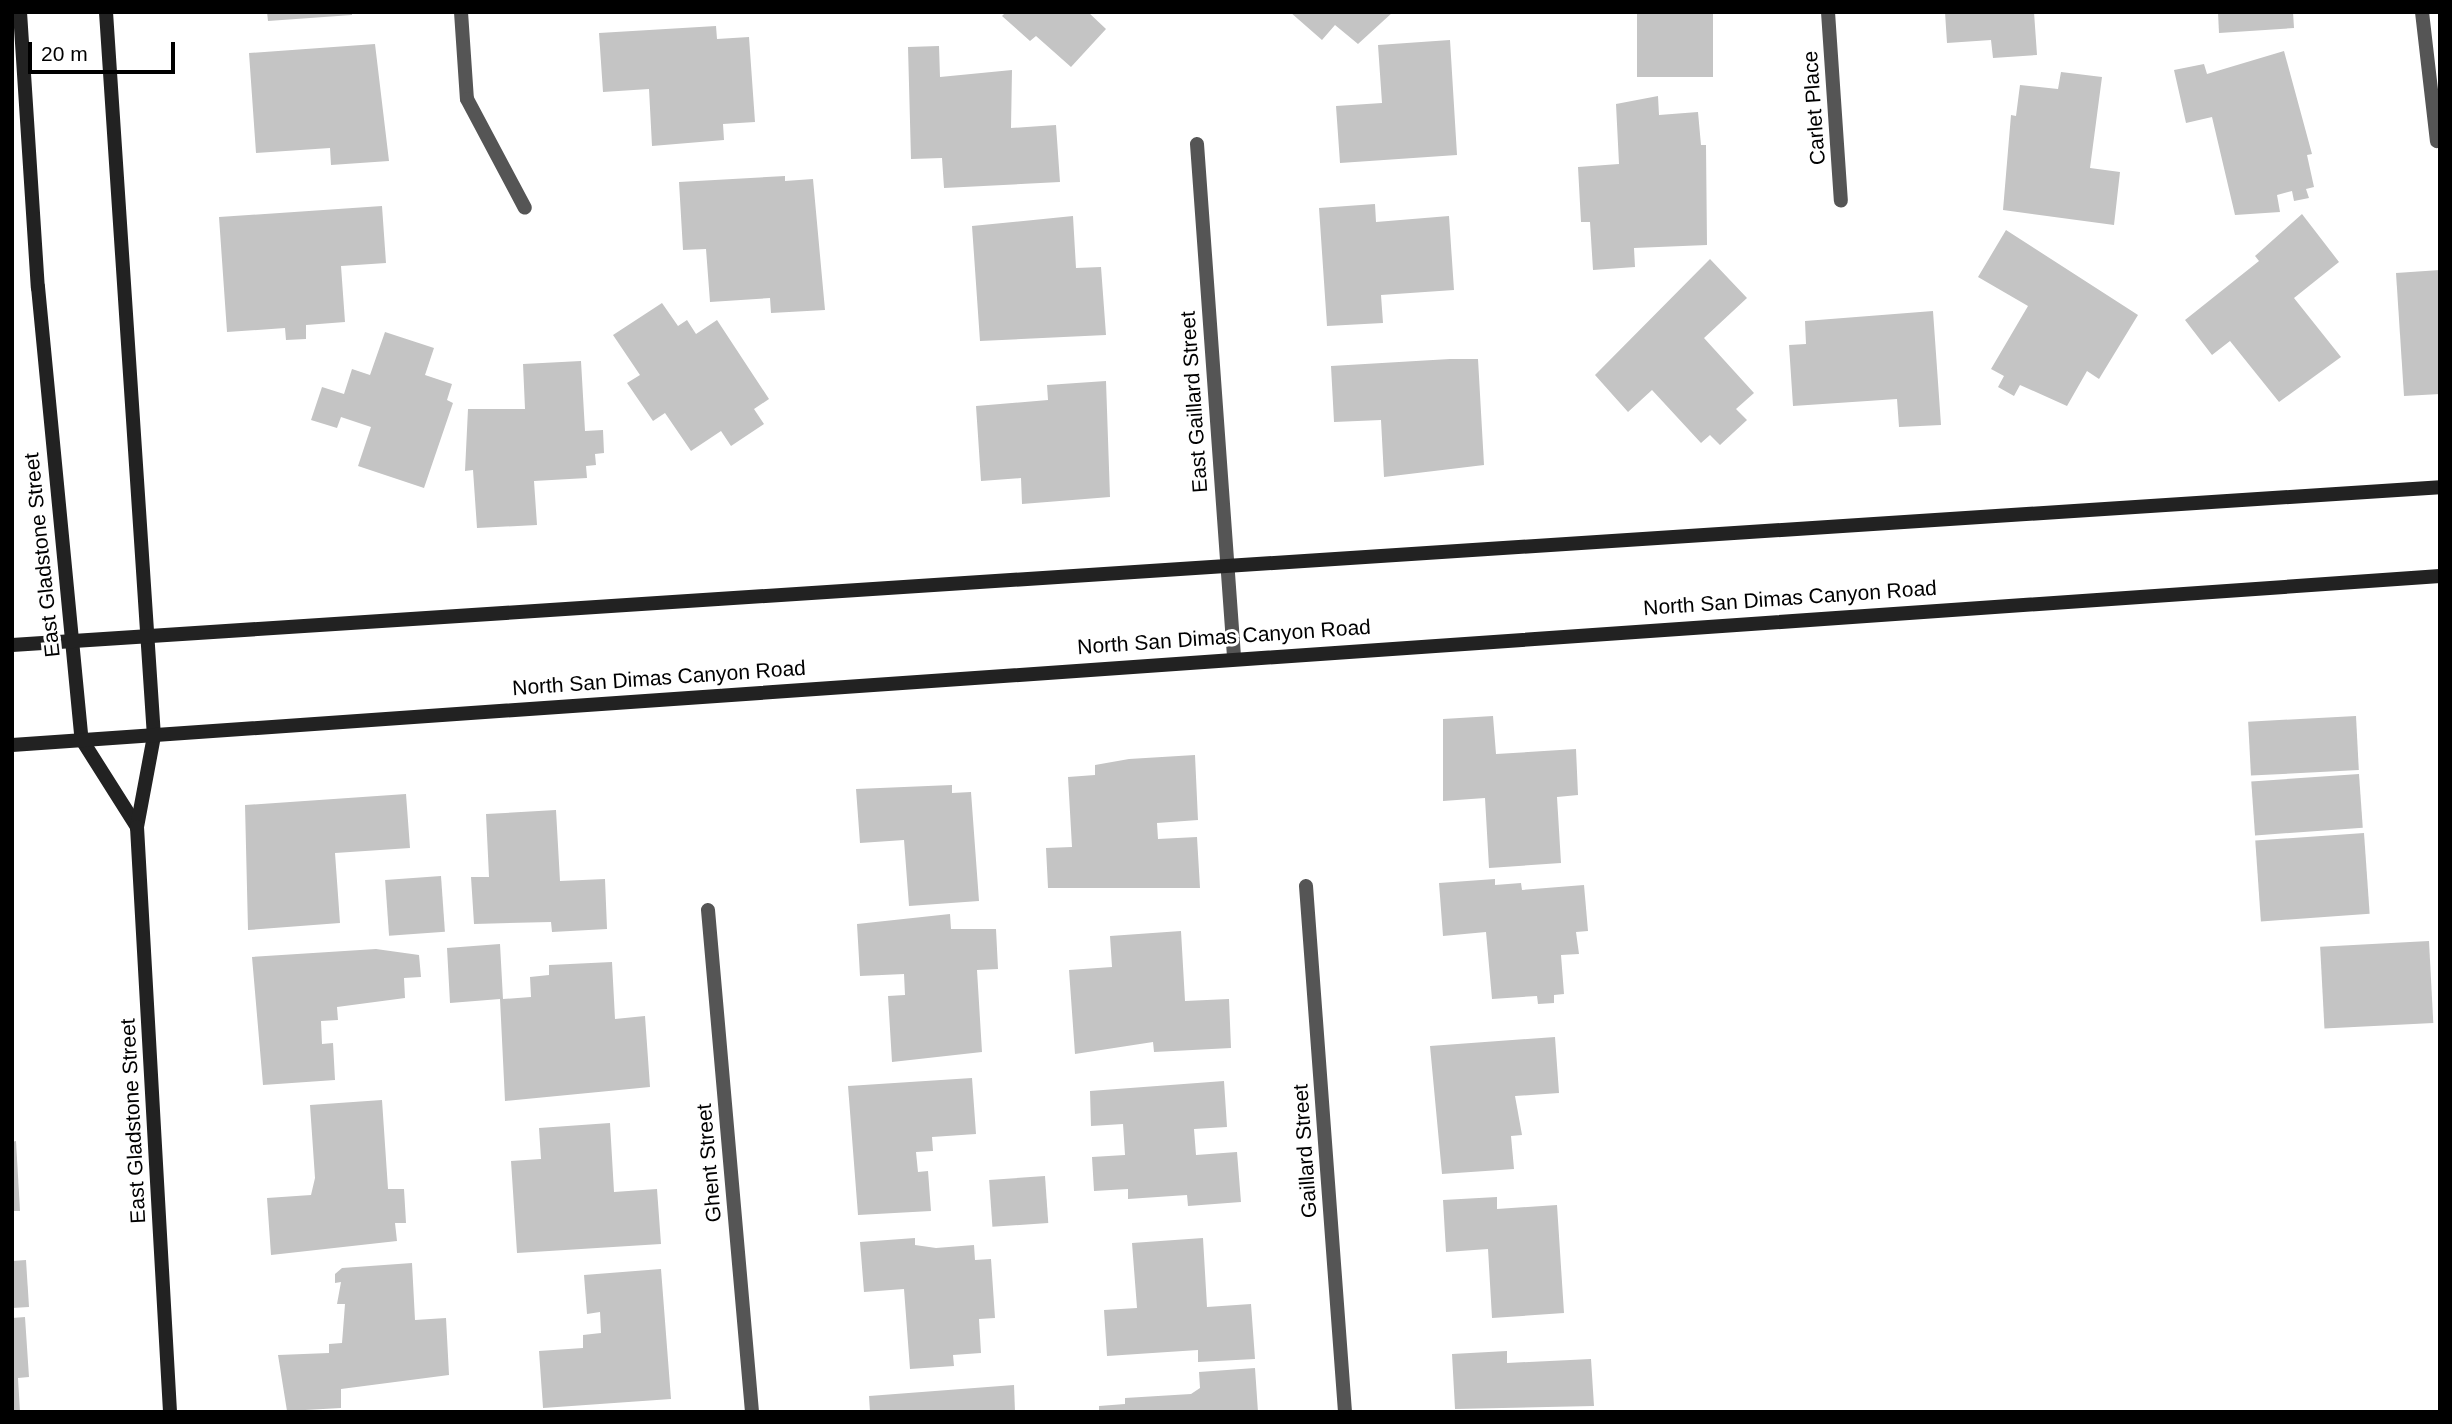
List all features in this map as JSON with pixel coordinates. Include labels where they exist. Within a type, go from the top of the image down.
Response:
[{"type":"main road","name":"East Gladstone Street","points":[[20,12],[71,641],[82,740],[137,827]]},
{"type":"main road","name":"East Gladstone Street","points":[[106,12],[154,736],[137,827],[170,1412]]},
{"type":"main road","points":[[12,645],[1228,570],[2440,487]]},
{"type":"main road","name":"North San Dimas Canyon Road","points":[[12,745],[1234,656],[2440,576]]},
{"type":"street","points":[[461,12],[467,99],[525,208]]},
{"type":"street","name":"Carlet Place","points":[[1828,12],[1841,201]]},
{"type":"street","points":[[2422,12],[2437,141]]},
{"type":"street","name":"East Gaillard Street","points":[[1197,144],[1234,656]]},
{"type":"street","name":"Gaillard Street","points":[[1306,886],[1345,1412]]},
{"type":"street","name":"Ghent Street","points":[[708,910],[752,1412]]},
{"type":"building","points":[[267,12],[352,12],[352,15],[268,21]]},
{"type":"building","points":[[1006,12],[1088,12],[1106,29],[1071,67],[1036,36],[1030,41],[1002,16]]},
{"type":"building","points":[[1290,12],[1393,12],[1358,44],[1335,25],[1322,40]]},
{"type":"building","points":[[1637,12],[1713,12],[1713,77],[1637,77]]},
{"type":"building","points":[[1945,12],[2034,12],[2037,55],[1993,58],[1991,40],[1947,43]]},
{"type":"building","points":[[2218,12],[2293,12],[2294,28],[2219,33]]},
{"type":"building","points":[[716,26],[717,39],[749,37],[755,122],[723,124],[724,140],[652,146],[649,89],[603,92],[599,33]]},
{"type":"building","points":[[1450,40],[1457,155],[1340,163],[1336,106],[1382,103],[1378,45]]},
{"type":"building","points":[[375,44],[389,161],[331,165],[330,148],[256,153],[249,53]]},
{"type":"building","points":[[939,46],[940,77],[1012,70],[1011,128],[1056,125],[1060,182],[944,188],[942,158],[911,159],[908,47]]},
{"type":"building","points":[[2284,51],[2312,154],[2307,155],[2314,187],[2306,189],[2309,198],[2294,201],[2292,191],[2277,195],[2280,212],[2235,215],[2212,117],[2186,123],[2174,70],[2204,64],[2207,74]]},
{"type":"building","points":[[2061,72],[2102,77],[2090,168],[2120,172],[2114,225],[2003,210],[2011,115],[2016,116],[2020,85],[2058,89]]},
{"type":"building","points":[[1658,96],[1659,115],[1698,112],[1701,145],[1706,145],[1707,245],[1634,248],[1635,267],[1593,270],[1590,222],[1581,222],[1578,167],[1619,164],[1616,104]]},
{"type":"building","points":[[785,176],[785,181],[813,179],[825,310],[771,313],[770,298],[710,302],[706,249],[683,250],[679,182]]},
{"type":"building","points":[[1375,204],[1376,222],[1449,216],[1454,290],[1381,295],[1383,323],[1327,326],[1319,208]]},
{"type":"building","points":[[382,206],[386,263],[341,266],[345,322],[306,325],[306,339],[286,340],[285,328],[227,332],[219,217]]},
{"type":"building","points":[[2302,214],[2339,262],[2294,298],[2341,357],[2279,402],[2230,341],[2212,355],[2185,320],[2259,261],[2255,256]]},
{"type":"building","points":[[1073,216],[1076,268],[1101,267],[1106,335],[980,341],[972,226]]},
{"type":"building","points":[[2006,230],[2138,315],[2099,379],[2087,371],[2067,406],[2020,385],[2014,396],[1998,387],[2004,376],[1991,369],[2028,306],[1978,277]]},
{"type":"building","points":[[1710,259],[1747,298],[1704,338],[1754,393],[1736,409],[1747,420],[1720,445],[1710,435],[1701,443],[1652,390],[1628,412],[1595,375]]},
{"type":"building","points":[[2440,270],[2440,394],[2404,396],[2396,273]]},
{"type":"building","points":[[662,303],[678,326],[687,320],[696,334],[717,320],[769,399],[754,409],[764,424],[731,446],[721,431],[691,451],[665,413],[653,421],[627,383],[640,375],[613,335]]},
{"type":"building","points":[[1933,311],[1941,425],[1899,427],[1897,399],[1793,406],[1789,345],[1806,344],[1805,321]]},
{"type":"building","points":[[385,332],[434,348],[425,375],[452,384],[447,400],[453,403],[424,488],[358,466],[371,427],[341,417],[337,428],[311,420],[322,387],[344,394],[352,369],[370,375]]},
{"type":"building","points":[[1478,359],[1484,465],[1384,477],[1381,420],[1334,422],[1331,366]]},
{"type":"building","points":[[581,361],[585,431],[603,430],[604,453],[595,454],[596,465],[586,466],[587,478],[534,481],[537,525],[477,528],[473,470],[465,471],[468,409],[525,409],[523,364]]},
{"type":"building","points":[[1106,381],[1110,497],[1022,504],[1021,478],[981,481],[976,406],[1048,400],[1047,385]]},
{"type":"building","points":[[1493,716],[1496,754],[1576,749],[1578,795],[1557,797],[1561,863],[1489,868],[1485,798],[1443,801],[1443,719]]},
{"type":"building","points":[[2356,716],[2359,770],[2251,776],[2248,722]]},
{"type":"building","points":[[1195,755],[1198,820],[1157,823],[1158,839],[1197,837],[1200,888],[1048,888],[1046,848],[1072,847],[1068,777],[1095,775],[1095,765],[1129,759]]},
{"type":"building","points":[[2359,774],[2363,828],[2255,835],[2251,782]]},
{"type":"building","points":[[952,785],[952,793],[971,792],[979,901],[909,906],[904,840],[860,843],[856,789]]},
{"type":"building","points":[[406,794],[410,848],[335,853],[340,923],[248,930],[245,805]]},
{"type":"building","points":[[556,810],[560,881],[605,879],[607,929],[552,932],[551,922],[474,924],[471,877],[489,877],[486,814]]},
{"type":"building","points":[[2364,833],[2370,914],[2261,921],[2255,841]]},
{"type":"building","points":[[441,876],[445,932],[389,936],[385,880]]},
{"type":"building","points":[[1495,879],[1495,885],[1521,883],[1522,890],[1584,885],[1588,931],[1576,932],[1579,954],[1561,955],[1564,994],[1554,995],[1554,1003],[1538,1004],[1537,996],[1492,999],[1486,932],[1443,936],[1439,883]]},
{"type":"building","points":[[950,914],[951,929],[996,929],[998,969],[977,970],[982,1052],[892,1062],[888,996],[905,995],[904,974],[860,976],[857,924]]},
{"type":"building","points":[[1181,931],[1185,1001],[1229,999],[1231,1048],[1154,1052],[1153,1042],[1075,1054],[1069,970],[1112,967],[1110,936]]},
{"type":"building","points":[[2429,941],[2433,1023],[2324,1029],[2320,947]]},
{"type":"building","points":[[500,944],[503,999],[531,997],[530,977],[549,975],[549,965],[612,962],[615,1019],[645,1016],[650,1087],[505,1101],[500,999],[450,1003],[447,948]]},
{"type":"building","points":[[376,949],[419,955],[421,977],[404,978],[405,998],[337,1007],[338,1020],[321,1021],[322,1044],[333,1043],[335,1080],[263,1085],[252,957]]},
{"type":"building","points":[[1555,1037],[1559,1093],[1515,1096],[1522,1135],[1511,1136],[1514,1169],[1442,1174],[1430,1046]]},
{"type":"building","points":[[972,1078],[976,1134],[932,1137],[933,1151],[916,1152],[918,1172],[928,1171],[931,1211],[858,1215],[848,1086]]},
{"type":"building","points":[[1224,1081],[1227,1127],[1194,1129],[1196,1155],[1237,1152],[1241,1202],[1188,1206],[1187,1195],[1128,1199],[1128,1189],[1094,1191],[1092,1157],[1125,1155],[1123,1124],[1091,1126],[1090,1091]]},
{"type":"building","points":[[382,1100],[388,1189],[404,1189],[406,1223],[395,1223],[397,1241],[271,1255],[267,1198],[311,1195],[315,1178],[310,1105]]},
{"type":"building","points":[[610,1123],[614,1192],[657,1189],[661,1244],[517,1253],[511,1161],[541,1159],[539,1128]]},
{"type":"building","points":[[16,1141],[20,1211],[12,1211],[12,1142]]},
{"type":"building","points":[[1045,1176],[1048,1223],[992,1227],[989,1180]]},
{"type":"building","points":[[1497,1197],[1497,1209],[1557,1205],[1564,1313],[1492,1318],[1488,1249],[1446,1252],[1443,1200]]},
{"type":"building","points":[[915,1238],[915,1245],[936,1248],[974,1245],[975,1260],[991,1259],[995,1318],[979,1319],[981,1353],[953,1355],[954,1366],[910,1369],[904,1289],[864,1292],[860,1242]]},
{"type":"building","points":[[1203,1238],[1207,1307],[1251,1304],[1255,1359],[1198,1362],[1198,1350],[1107,1356],[1104,1310],[1137,1308],[1132,1243]]},
{"type":"building","points":[[26,1260],[29,1307],[12,1308],[12,1261]]},
{"type":"building","points":[[412,1263],[415,1320],[446,1318],[449,1375],[341,1389],[341,1408],[287,1411],[278,1355],[329,1353],[329,1344],[342,1343],[345,1304],[337,1304],[341,1282],[335,1283],[335,1274],[342,1268]]},
{"type":"building","points":[[661,1269],[671,1399],[543,1408],[539,1351],[583,1348],[583,1335],[601,1333],[600,1312],[587,1314],[584,1275]]},
{"type":"building","points":[[25,1317],[29,1377],[18,1378],[20,1412],[12,1412],[12,1318]]},
{"type":"building","points":[[1507,1351],[1507,1363],[1591,1359],[1594,1406],[1455,1409],[1452,1354]]},
{"type":"building","points":[[1255,1368],[1258,1412],[1099,1412],[1099,1406],[1125,1404],[1125,1398],[1191,1394],[1200,1388],[1199,1372]]},
{"type":"building","points":[[1014,1385],[1015,1412],[870,1412],[869,1396]]}]
